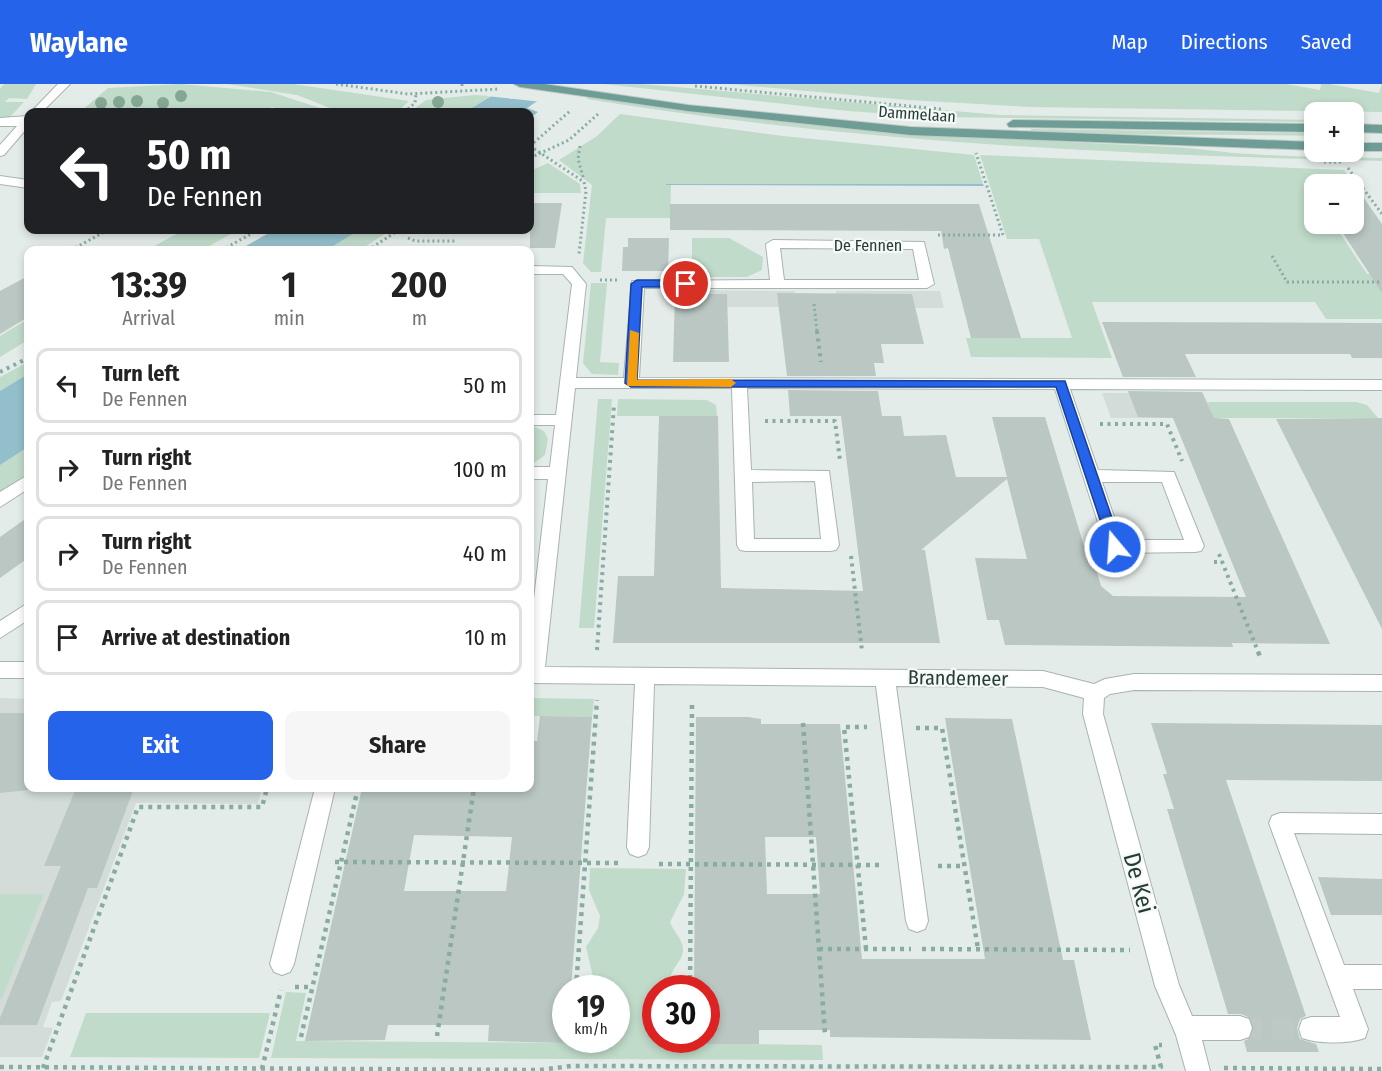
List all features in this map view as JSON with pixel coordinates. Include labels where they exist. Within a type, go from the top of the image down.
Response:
[{"type":"main road","name":"Dammelaan","points":[[520,84],[699,110],[911,130],[1304,146]]},
{"type":"main road","name":"Dammelaan","points":[[584,84],[751,106],[901,120],[1304,128]]},
{"type":"main road","points":[[1364,128],[1382,129]]},
{"type":"main road","points":[[1364,147],[1382,147]]},
{"type":"street","points":[[40,108],[64,84]]},
{"type":"street","points":[[0,122],[24,121]]},
{"type":"street","points":[[0,152],[24,124]]},
{"type":"street","points":[[0,180],[24,183]]},
{"type":"street","name":"De Fennen","points":[[637,284],[777,284],[811,284],[927,284],[919,245],[773,244],[777,284]]},
{"type":"street","points":[[534,270],[567,270],[579,284],[534,659]]},
{"type":"street","points":[[623,383],[637,284]]},
{"type":"street","points":[[568,383],[1382,385]]},
{"type":"street","points":[[739,383],[741,420],[743,476],[746,544],[830,544],[823,475],[743,476]]},
{"type":"street","points":[[1061,384],[1115,547],[1195,546],[1167,476],[1092,476]]},
{"type":"street","points":[[534,420],[564,420]]},
{"type":"street","points":[[534,473],[558,473]]},
{"type":"street","points":[[0,501],[24,484]]},
{"type":"street","points":[[0,631],[24,613]]},
{"type":"street","points":[[0,670],[24,670]]},
{"type":"street","name":"Brandemeer","points":[[534,675],[1043,679],[1096,693]]},
{"type":"street","points":[[638,847],[645,676]]},
{"type":"street","points":[[885,677],[917,921]]},
{"type":"street","points":[[1096,693],[1105,687],[1134,682],[1382,683]]},
{"type":"street","name":"De Kei","points":[[1096,693],[1092,703],[1093,714],[1167,986],[1178,1036],[1208,1069]]},
{"type":"street","points":[[282,964],[324,792]]},
{"type":"street","points":[[1311,1029],[1356,1029],[1280,823],[1382,824]]},
{"type":"street","points":[[1337,976],[1382,977]]},
{"type":"street","points":[[1178,1036],[1240,1028]]},
{"type":"path","points":[[336,84],[416,94],[487,88]]},
{"type":"path","name":"Dammelaan","points":[[686,85],[941,109]]},
{"type":"path","points":[[409,108],[415,103],[416,94]]},
{"type":"path","points":[[534,143],[573,109]]},
{"type":"path","points":[[534,156],[568,140],[602,110]]},
{"type":"path","points":[[580,146],[578,159],[586,191],[578,262],[592,280]]},
{"type":"path","points":[[534,149],[584,182]]},
{"type":"path","points":[[934,235],[1002,235],[976,153]]},
{"type":"path","points":[[1348,168],[1382,214]]},
{"type":"path","points":[[78,246],[101,234]]},
{"type":"path","points":[[229,246],[251,234]]},
{"type":"path","points":[[374,246],[393,234]]},
{"type":"path","points":[[408,238],[415,241],[456,241]]},
{"type":"path","points":[[1272,256],[1287,282],[1382,282]]},
{"type":"path","points":[[575,280],[626,280],[637,284]]},
{"type":"path","points":[[811,284],[823,383]]},
{"type":"path","points":[[0,372],[24,360]]},
{"type":"path","points":[[597,650],[623,383]]},
{"type":"path","points":[[741,420],[835,421],[841,468]]},
{"type":"path","points":[[850,549],[862,651]]},
{"type":"path","points":[[840,561],[852,561]]},
{"type":"path","points":[[577,975],[598,693]]},
{"type":"path","points":[[690,975],[692,694]]},
{"type":"path","points":[[803,723],[825,1035]]},
{"type":"path","points":[[38,1069],[138,807],[262,807],[266,792]]},
{"type":"path","points":[[301,1037],[357,792]]},
{"type":"path","points":[[437,1036],[473,792]]},
{"type":"path","points":[[307,862],[585,863]]},
{"type":"path","points":[[691,864],[910,865]]},
{"type":"path","points":[[819,949],[1157,951]]},
{"type":"path","points":[[262,1069],[282,987],[313,987]]},
{"type":"path","points":[[0,1068],[540,1070],[1161,1067],[1155,1045],[1178,1036]]},
{"type":"path","points":[[1208,1069],[1382,1069]]},
{"type":"shaded area","points":[[692,290],[795,291],[797,307],[692,307]]},
{"type":"shaded area","points":[[836,291],[940,291],[944,308],[839,308]]},
{"type":"shaded area","points":[[1102,393],[1203,393],[1214,418],[1111,418]]},
{"type":"shaded area","points":[[0,698],[24,699],[24,792],[261,792],[258,804],[136,803],[61,1001],[52,1002],[43,1027],[53,1028],[42,1057],[0,1057]]},
{"type":"green space","points":[[4,84],[36,84],[27,99],[9,98],[5,102],[24,102],[9,118],[0,117],[0,89]]},
{"type":"green space","points":[[180,84],[271,92],[320,108],[85,108],[108,88]]},
{"type":"green space","points":[[227,84],[293,84],[409,101],[401,108],[330,108],[297,95]]},
{"type":"green space","points":[[604,84],[641,84],[1000,115],[1304,120],[1304,122],[935,117],[848,111]]},
{"type":"green space","points":[[729,84],[1286,84],[1320,90],[1321,84],[1329,84],[1379,93],[1382,84],[1382,112],[1364,112],[1364,102],[1304,102],[1304,111],[1029,107],[908,100]]},
{"type":"green space","points":[[475,95],[490,96],[471,108],[415,108],[426,100]]},
{"type":"green space","points":[[589,96],[735,116],[881,130],[1304,156],[1304,159],[1082,150],[884,136],[686,114],[587,99]]},
{"type":"green space","points":[[620,114],[783,136],[974,155],[983,184],[666,184],[671,185],[670,218],[606,218],[601,272],[591,272],[583,263],[592,185],[559,160],[597,136]]},
{"type":"green space","points":[[1031,129],[1304,133],[1304,136],[1067,133],[1031,132]]},
{"type":"green space","points":[[980,155],[1344,170],[1347,174],[1304,174],[1304,234],[1341,234],[1367,274],[1382,274],[1382,319],[1326,319],[1315,302],[1092,302],[1112,358],[971,357],[966,338],[1072,338],[1039,239],[1007,239]]},
{"type":"green space","points":[[1364,158],[1382,158],[1382,161],[1364,160]]},
{"type":"green space","points":[[548,163],[580,184],[581,193],[534,193],[534,169]]},
{"type":"green space","points":[[176,234],[231,234],[209,246],[154,246]]},
{"type":"green space","points":[[353,234],[385,234],[366,246],[333,246]]},
{"type":"green space","points":[[692,238],[729,238],[763,257],[762,270],[747,277],[692,277]]},
{"type":"green space","points":[[591,283],[607,283],[600,362],[619,363],[618,375],[592,374],[583,363]]},
{"type":"green space","points":[[24,321],[24,342],[0,357],[0,336]]},
{"type":"green space","points":[[24,364],[24,376],[0,391],[0,377]]},
{"type":"green space","points":[[598,399],[612,399],[594,628],[579,628]]},
{"type":"green space","points":[[618,399],[707,400],[716,405],[717,416],[617,416]]},
{"type":"green space","points":[[1207,402],[1356,402],[1367,405],[1378,418],[1214,418]]},
{"type":"green space","points":[[534,427],[544,431],[548,439],[545,455],[534,463]]},
{"type":"green space","points":[[24,450],[24,478],[0,494],[0,465]]},
{"type":"green space","points":[[534,698],[594,699],[592,717],[534,716]]},
{"type":"green space","points":[[590,868],[686,869],[684,894],[670,922],[681,941],[683,953],[681,958],[671,975],[642,975],[642,1053],[720,1053],[720,1044],[822,1045],[823,1060],[271,1058],[286,992],[306,993],[296,1041],[552,1043],[552,1053],[630,1053],[630,975],[593,975],[586,947],[598,928],[600,916],[589,890]]},
{"type":"green space","points":[[0,894],[44,894],[2,998],[0,998]]},
{"type":"green space","points":[[86,1013],[270,1013],[259,1058],[70,1057]]},
{"type":"water","points":[[511,84],[510,99],[563,84],[527,108],[472,108]]},
{"type":"water","points":[[983,184],[984,186],[666,185]]},
{"type":"water","points":[[267,234],[353,234],[333,246],[246,246]]},
{"type":"water","points":[[24,376],[24,450],[0,465],[0,391]]},
{"type":"pier","points":[[506,84],[566,84],[542,102],[486,96]]},
{"type":"building","points":[[1364,198],[1382,224],[1382,293],[1344,234],[1364,234]]},
{"type":"building","points":[[534,203],[562,203],[555,248],[530,246],[530,234],[534,234]]},
{"type":"building","points":[[670,204],[979,204],[1021,338],[971,338],[948,248],[944,249],[941,231],[670,230]]},
{"type":"building","points":[[628,238],[669,238],[668,271],[622,271],[623,247],[628,247]]},
{"type":"building","points":[[24,278],[24,319],[0,334],[0,291]]},
{"type":"building","points":[[777,293],[912,294],[924,344],[881,344],[884,363],[874,363],[876,376],[787,376]]},
{"type":"building","points":[[675,294],[727,294],[729,362],[673,362]]},
{"type":"building","points":[[1102,322],[1382,323],[1382,358],[1352,358],[1350,354],[1185,354],[1196,377],[1123,377]]},
{"type":"building","points":[[788,390],[878,391],[882,416],[901,416],[904,436],[946,435],[956,477],[1007,477],[992,417],[1045,417],[1090,566],[1095,566],[1101,586],[1113,596],[1246,597],[1173,418],[1138,417],[1128,391],[1202,392],[1214,418],[1229,419],[1330,644],[1232,643],[1233,647],[1005,645],[999,620],[987,620],[975,558],[1027,559],[1007,479],[921,550],[925,550],[940,643],[613,643],[618,576],[654,576],[659,416],[718,416],[721,588],[863,591],[841,416],[790,416]]},
{"type":"building","points":[[1382,418],[1382,629],[1276,419]]},
{"type":"building","points":[[24,520],[24,561],[0,578],[0,537]]},
{"type":"building","points":[[0,713],[24,713],[24,790],[0,793]]},
{"type":"building","points":[[540,716],[592,717],[572,975],[552,975],[552,1043],[488,1041],[489,1025],[388,1025],[385,1040],[305,1041],[361,792],[534,792],[534,741],[537,741]],"holes":[[[414,835],[512,837],[506,891],[404,891]]]},
{"type":"building","points":[[696,717],[748,717],[761,719],[761,724],[840,724],[862,959],[985,959],[945,718],[1012,719],[1063,960],[1074,960],[1091,1040],[830,1037],[830,1030],[759,1030],[759,1044],[720,1044],[720,975],[694,975]],"holes":[[[765,837],[816,837],[820,894],[767,894]]]},
{"type":"building","points":[[1151,723],[1382,725],[1382,781],[1226,780],[1306,1016],[1300,1019],[1297,1028],[1300,1039],[1316,1044],[1319,1052],[1247,1052],[1244,1041],[1251,1038],[1254,1029],[1251,1018],[1241,1014],[1228,1014],[1167,809],[1174,809],[1163,774],[1167,774]]},
{"type":"building","points":[[74,792],[133,792],[97,888],[88,888],[37,1025],[0,1025],[0,1018],[61,866],[44,866]]},
{"type":"building","points":[[1318,877],[1382,879],[1382,915],[1331,915]]},
{"type":"tunnel","points":[[1240,1028],[1311,1029]]},
{"type":"slow traffic","points":[[634,333],[631,383],[731,383]]},
{"type":"route","points":[[686,284],[637,284],[631,383],[1061,384],[1115,547]]}]
